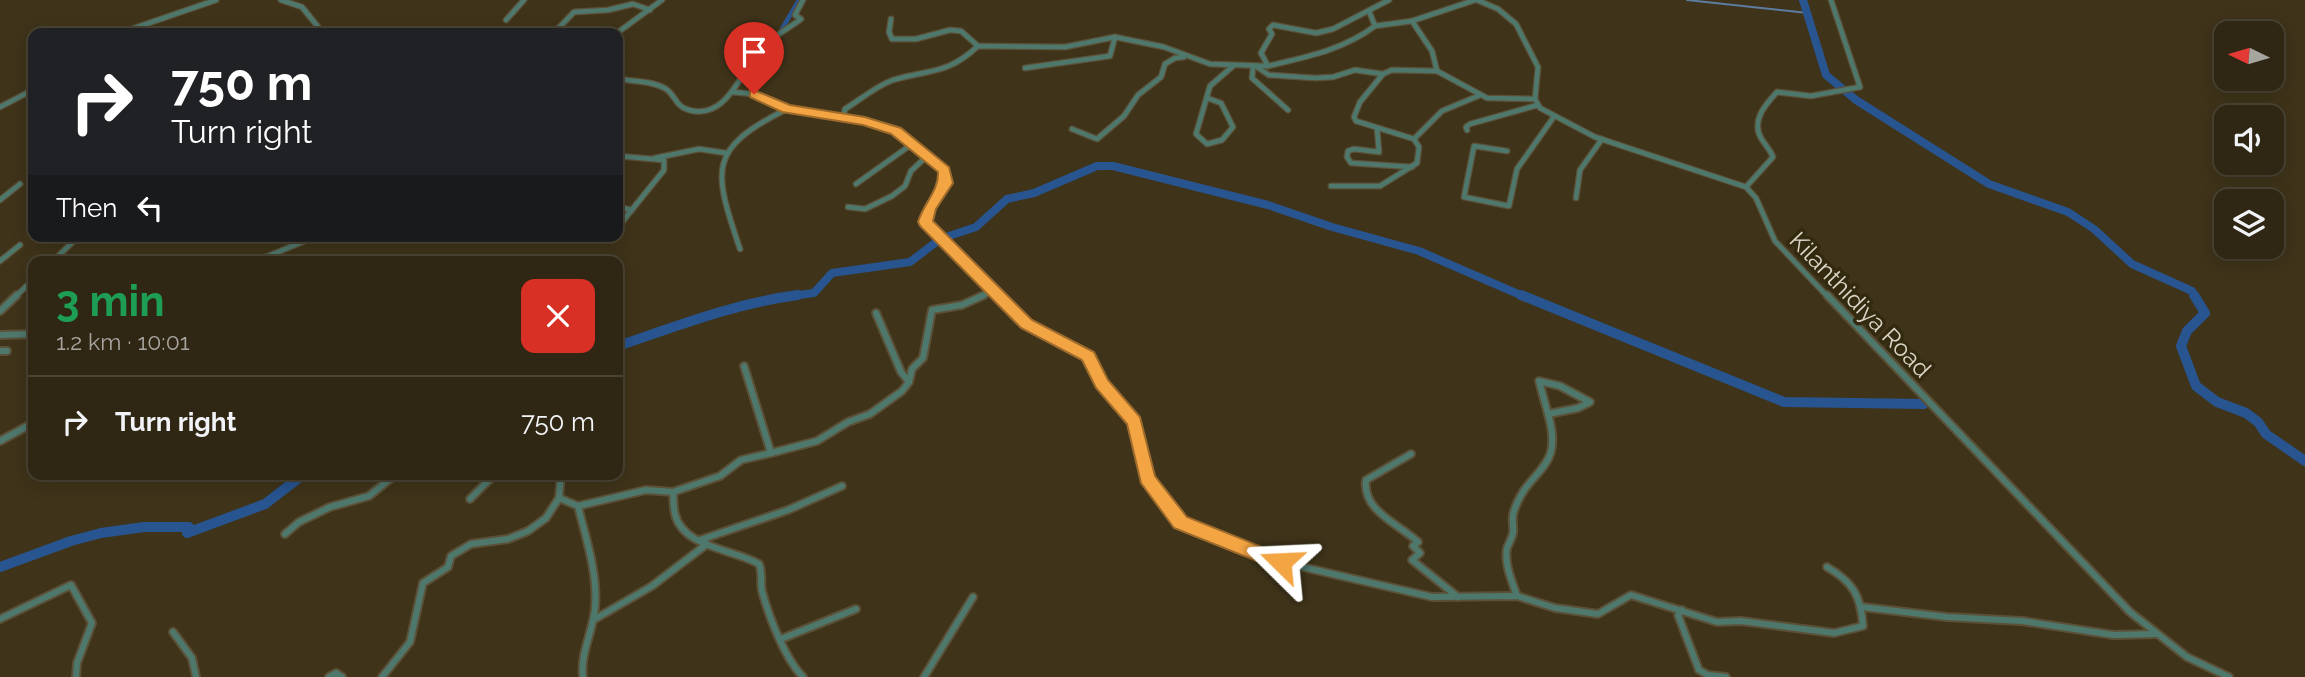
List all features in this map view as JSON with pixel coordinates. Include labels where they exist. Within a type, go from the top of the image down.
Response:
[{"type":"street","points":[[135,28],[216,0]]},
{"type":"street","points":[[281,0],[302,7],[319,28]]},
{"type":"street","points":[[506,20],[524,0]]},
{"type":"street","points":[[623,29],[662,0]]},
{"type":"street","points":[[623,80],[657,85],[668,90],[672,101],[681,110],[698,112],[711,107],[733,92],[755,55],[770,38],[801,19],[795,15],[803,0]]},
{"type":"street","points":[[1268,66],[1261,53],[1272,34],[1269,29],[1273,25],[1316,33],[1333,29],[1389,0]]},
{"type":"street","points":[[891,19],[889,32],[892,39],[916,39],[950,30],[961,31],[978,46],[1041,48],[1055,45],[1065,47],[1115,37],[1164,47],[1184,57],[1210,64],[1255,67],[1337,50],[1361,38],[1375,26],[1412,21],[1476,0],[1497,9],[1516,24],[1538,67],[1534,90],[1537,102],[1553,118],[1602,139],[1746,187],[1773,157],[1760,135],[1758,125],[1763,109],[1777,92],[1805,96],[1839,93],[1860,87],[1831,0]]},
{"type":"street","points":[[559,28],[574,12],[607,10],[633,4],[650,10]]},
{"type":"street","points":[[1369,11],[1375,26]]},
{"type":"street","points":[[1412,21],[1429,43],[1438,64],[1437,71]]},
{"type":"street","points":[[1025,68],[1110,56],[1115,37]]},
{"type":"street","points":[[843,119],[845,109],[890,81],[946,69],[961,62],[978,46]]},
{"type":"street","points":[[1072,129],[1097,139],[1124,116],[1138,95],[1161,77],[1165,65],[1175,58],[1184,57]]},
{"type":"street","points":[[1207,98],[1221,103],[1233,127],[1222,140],[1207,144],[1196,134],[1210,86],[1233,66]]},
{"type":"street","points":[[1255,67],[1269,75],[1315,78],[1333,77],[1355,71],[1383,74]]},
{"type":"street","points":[[1255,67],[1252,78],[1288,110]]},
{"type":"street","points":[[1331,186],[1380,186],[1417,163],[1419,147],[1414,139],[1356,121],[1354,117],[1360,102],[1383,74],[1392,70],[1437,71],[1478,96],[1537,102]]},
{"type":"street","points":[[0,107],[28,92]]},
{"type":"street","points":[[733,92],[754,94],[787,109],[865,121],[896,131],[944,170],[946,183],[929,209],[926,222],[1026,324],[1089,356],[1102,383],[1135,422],[1147,478],[1181,523],[1281,562],[1432,597],[1517,596],[1555,608],[1598,614],[1631,595],[1717,622],[1741,621],[1834,633],[1863,626],[1858,590],[1848,578],[1827,567]]},
{"type":"street","points":[[1414,139],[1429,119],[1449,105],[1478,96]]},
{"type":"street","points":[[1467,130],[1466,127],[1470,124],[1486,121],[1537,102]]},
{"type":"street","points":[[740,249],[725,193],[726,153],[743,135],[787,109]]},
{"type":"street","points":[[1507,151],[1474,146],[1464,197],[1509,206],[1517,169],[1553,118]]},
{"type":"street","points":[[1486,121],[1491,128]]},
{"type":"street","points":[[1377,128],[1379,152],[1354,149],[1348,151],[1347,158],[1351,163],[1412,167]]},
{"type":"street","points":[[1576,198],[1580,170],[1602,139]]},
{"type":"street","points":[[856,184],[912,144]]},
{"type":"street","points":[[646,160],[672,156],[688,149],[710,148],[726,153]]},
{"type":"street","points":[[848,207],[865,209],[892,195],[905,186],[911,171],[927,156]]},
{"type":"street","points":[[623,157],[664,160],[664,170],[623,221]]},
{"type":"street","points":[[0,200],[20,184]]},
{"type":"street","name":"Kilanthidiya Road","points":[[1746,187],[1758,197],[1764,224],[1775,241],[2130,612],[2187,657],[2229,677]]},
{"type":"street","points":[[623,208],[632,210]]},
{"type":"street","points":[[58,256],[73,242]]},
{"type":"street","points":[[268,256],[302,242]]},
{"type":"street","points":[[0,261],[20,245]]},
{"type":"street","points":[[0,312],[28,285]]},
{"type":"street","points":[[559,498],[578,506],[646,490],[673,492],[720,476],[741,460],[796,449],[817,441],[848,422],[870,414],[902,391],[909,382],[912,369],[923,358],[932,310],[962,305],[995,290]]},
{"type":"street","points":[[0,302],[9,303]]},
{"type":"street","points":[[876,313],[901,372],[909,382]]},
{"type":"street","points":[[0,335],[28,334]]},
{"type":"street","points":[[744,366],[771,453]]},
{"type":"street","points":[[1517,596],[1507,565],[1507,549],[1513,535],[1513,512],[1532,479],[1547,465],[1552,456],[1548,414],[1539,382],[1560,386],[1590,402],[1578,408],[1548,414]]},
{"type":"street","points":[[0,441],[28,426]]},
{"type":"street","points":[[1411,454],[1366,480],[1364,486],[1368,498],[1380,512],[1418,542],[1413,546],[1420,553],[1412,560],[1458,597]]},
{"type":"street","points":[[285,534],[299,522],[330,508],[369,496],[389,480]]},
{"type":"street","points":[[470,499],[489,480]]},
{"type":"street","points":[[382,677],[410,642],[419,608],[418,595],[423,583],[448,567],[451,556],[471,544],[508,539],[528,531],[547,518],[559,498],[560,480]]},
{"type":"street","points":[[595,619],[652,586],[704,542],[842,486]]},
{"type":"street","points":[[673,492],[678,526],[704,542],[759,564],[762,571],[761,588],[792,666],[803,677]]},
{"type":"street","points":[[578,506],[594,581],[595,619],[581,661],[583,677]]},
{"type":"street","points":[[0,619],[36,604],[60,587],[71,584],[92,623],[77,663],[76,677]]},
{"type":"street","points":[[924,677],[931,662],[960,622],[972,597]]},
{"type":"street","points":[[1862,607],[1947,617],[2022,621],[2115,635],[2157,634]]},
{"type":"street","points":[[781,639],[856,609]]},
{"type":"street","points":[[1682,610],[1678,615],[1699,670],[1708,675],[1726,677]]},
{"type":"street","points":[[173,632],[190,650],[196,664],[196,677]]},
{"type":"street","points":[[329,677],[336,673],[342,677]]},
{"type":"waterway","points":[[782,29],[799,0]]},
{"type":"waterway","points":[[1687,0],[1808,13]]},
{"type":"waterway","points":[[1803,0],[1826,75],[1856,100],[1989,184],[2068,212],[2094,229],[2132,264],[2192,291],[2194,295]]},
{"type":"waterway","points":[[943,238],[976,227],[1007,199],[1034,193],[1097,166],[1113,166],[1268,205],[1332,227],[1419,251],[1525,297]]},
{"type":"waterway","points":[[795,296],[814,293],[832,273],[910,262],[939,240]]},
{"type":"waterway","points":[[1521,295],[1784,402],[1924,404]]},
{"type":"waterway","points":[[2194,295],[2205,313],[2187,331],[2181,346],[2196,386],[2217,402],[2246,413],[2258,422],[2266,434],[2305,461]]},
{"type":"waterway","points":[[623,344],[729,309],[795,296]]},
{"type":"waterway","points":[[784,297],[795,296]]},
{"type":"waterway","points":[[0,567],[101,533],[144,527],[189,527],[187,533],[265,504],[296,480]]},
{"type":"route","points":[[754,94],[787,109],[825,117],[865,121],[896,131],[944,170],[946,183],[929,209],[926,222],[1026,324],[1089,356],[1102,383],[1135,422],[1147,478],[1181,523],[1281,562]]}]
